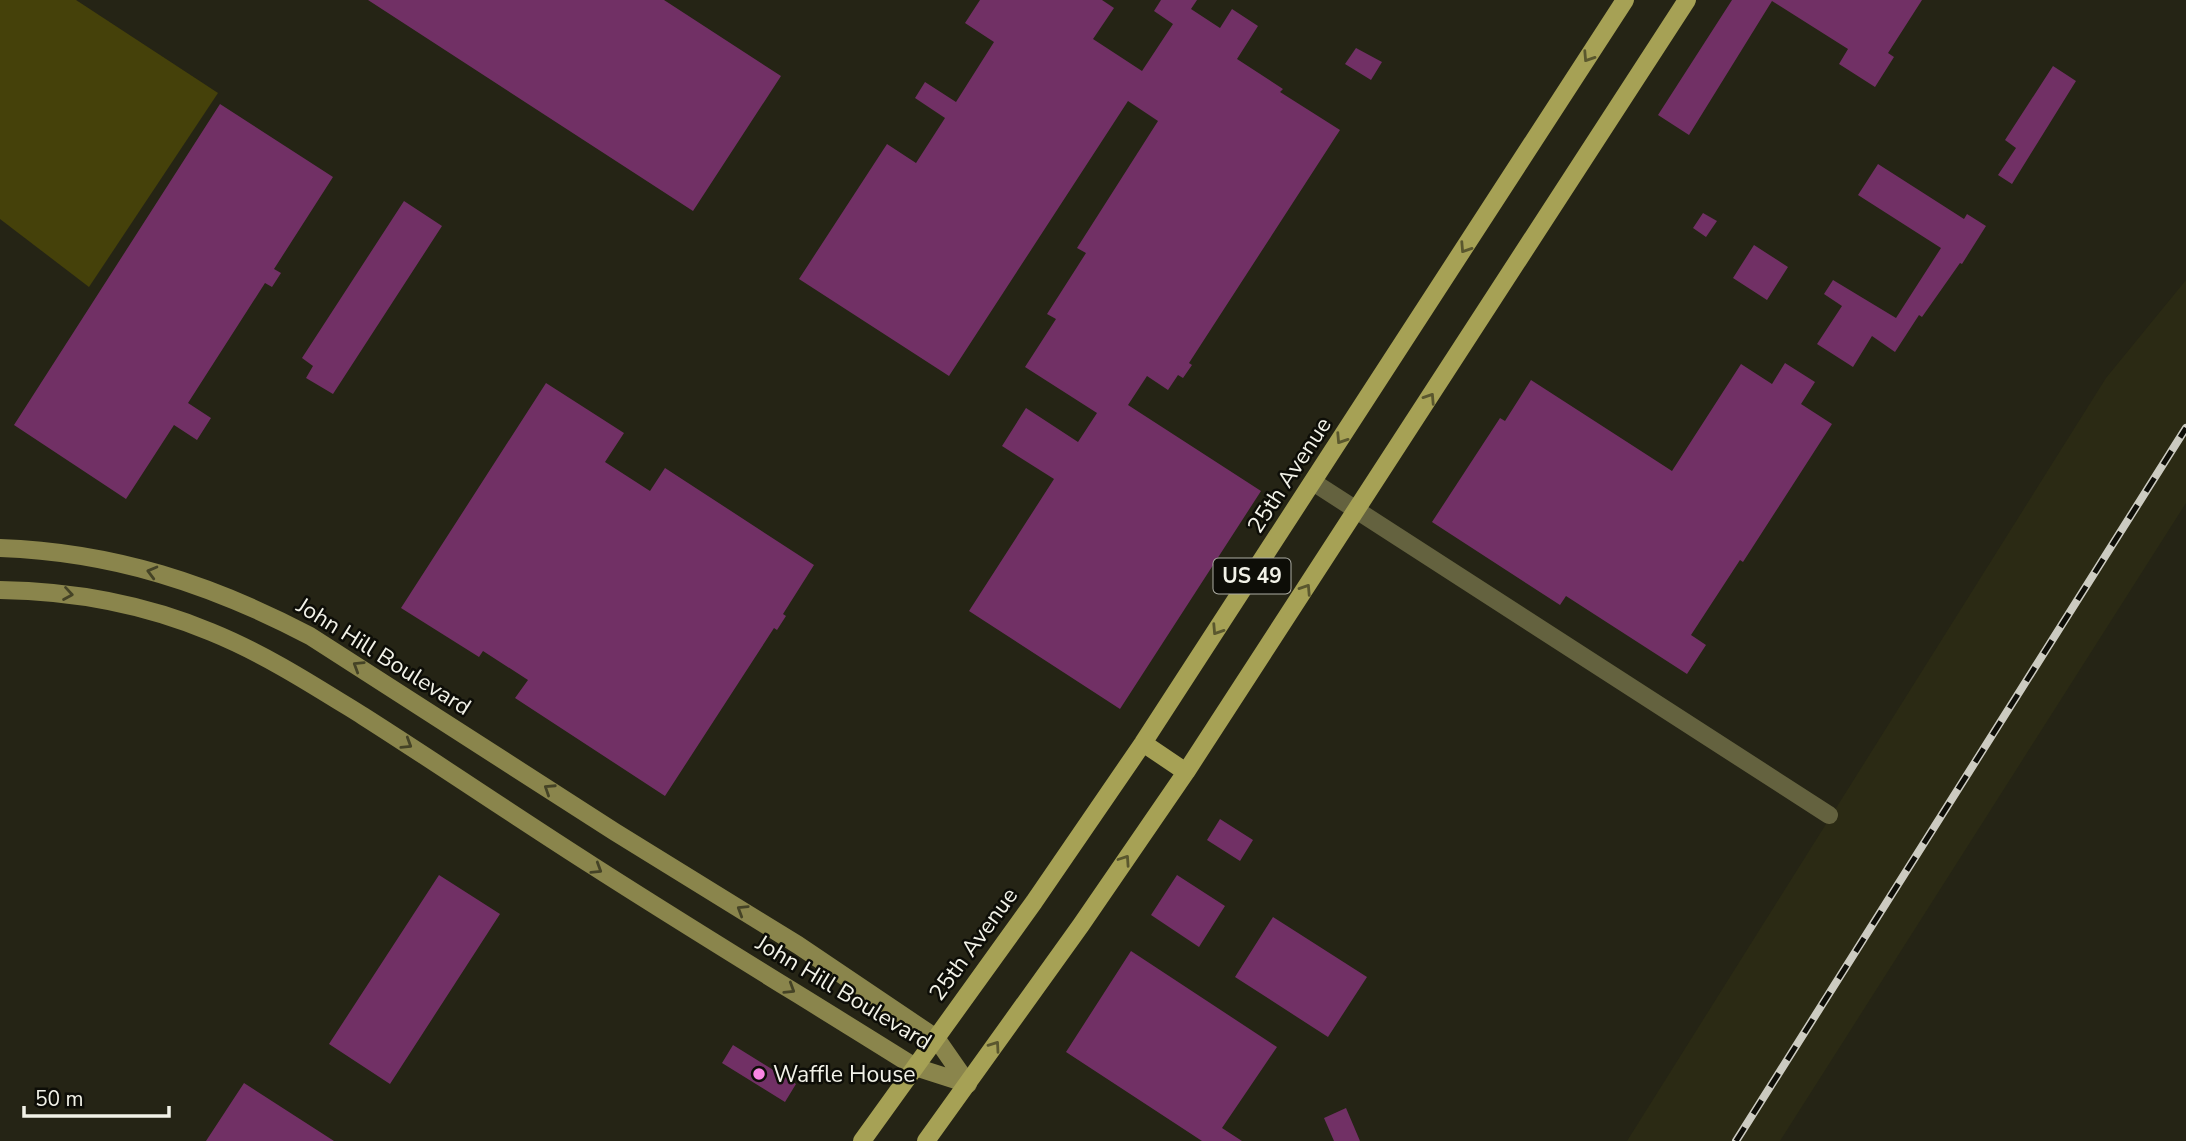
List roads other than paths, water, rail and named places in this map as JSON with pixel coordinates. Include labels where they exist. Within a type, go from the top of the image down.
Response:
[{"type":"main road","name":"25th Avenue","points":[[862,1141],[1034,902],[1143,743],[1625,0]]},
{"type":"main road","name":"US 49","points":[[926,1141],[1081,925],[1186,772],[1687,0]]},
{"type":"main road","points":[[1143,743],[1186,772]]},
{"type":"street","points":[[1313,482],[1829,815]]},
{"type":"street","name":"John Hill Boulevard","points":[[0,548],[39,550],[116,562],[178,579],[257,608],[310,636],[797,945],[936,1038],[968,1084]]},
{"type":"street","name":"John Hill Boulevard","points":[[0,590],[42,590],[109,601],[160,614],[210,632],[280,664],[593,866],[915,1067],[968,1084]]},
{"type":"railway","points":[[1736,1141],[2186,428]]},
{"type":"place","name":"Waffle House","points":[[759,1074]]}]
